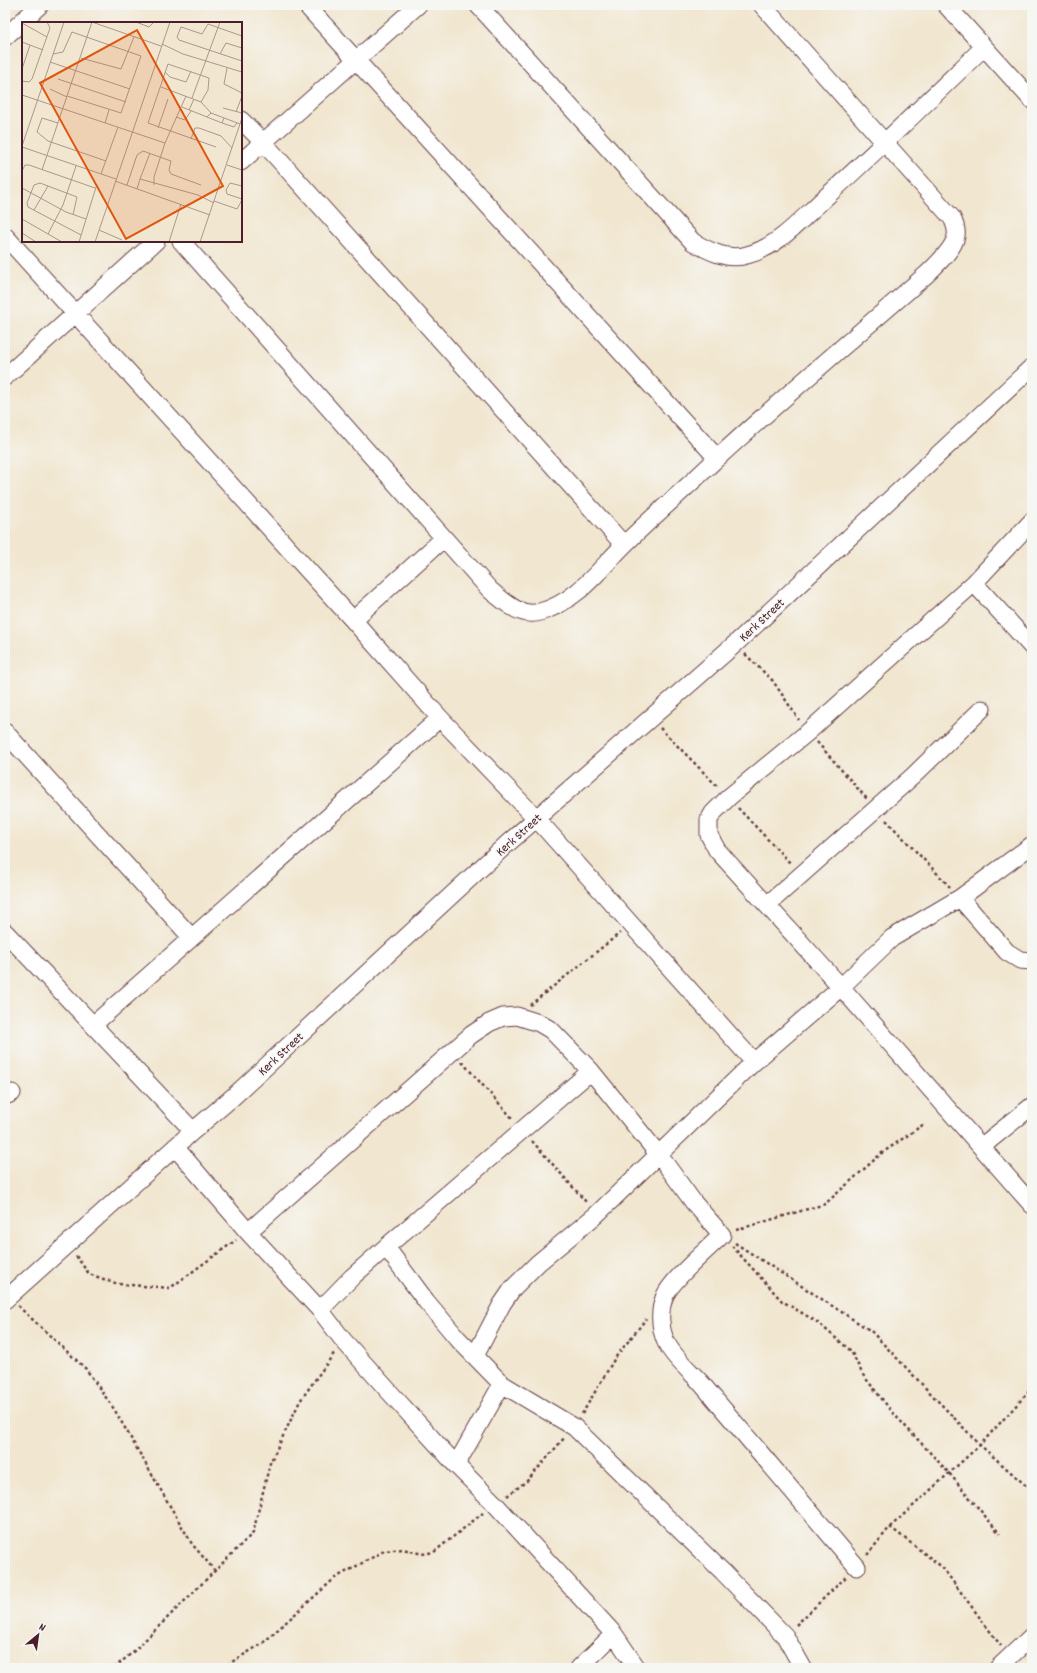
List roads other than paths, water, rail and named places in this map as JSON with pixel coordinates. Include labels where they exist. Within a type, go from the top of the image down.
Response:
[{"type":"street","points":[[5,37],[40,5]]},
{"type":"street","points":[[306,5],[717,458]]},
{"type":"street","points":[[242,161],[418,5]]},
{"type":"street","points":[[478,5],[693,242],[709,251],[729,257],[746,256],[760,251],[783,236],[885,144],[984,47]]},
{"type":"street","points":[[182,242],[490,590],[514,608],[526,613],[538,613],[561,604],[582,588],[624,545],[717,458],[927,274],[952,246],[956,237],[956,227],[952,218],[762,5]]},
{"type":"street","points":[[946,5],[1032,100]]},
{"type":"street","points":[[242,121],[263,142],[624,545]]},
{"type":"street","points":[[5,236],[440,718],[536,818],[754,1062]]},
{"type":"street","points":[[5,377],[75,312],[155,242]]},
{"type":"street","name":"Kerk Street","points":[[7,1299],[175,1147],[234,1096],[536,818],[735,644],[1032,368]]},
{"type":"street","points":[[1032,521],[974,583],[808,732],[729,797],[713,812],[709,820],[709,835],[717,850],[841,987],[1032,1205]]},
{"type":"street","points":[[353,620],[444,538]]},
{"type":"street","points":[[974,583],[1032,646]]},
{"type":"street","points":[[767,905],[913,776],[982,709]]},
{"type":"street","points":[[93,1024],[440,718]]},
{"type":"street","points":[[5,732],[190,938]]},
{"type":"street","points":[[475,1356],[502,1304],[513,1288],[538,1263],[596,1215],[754,1062],[841,987],[892,938],[960,898],[1032,845]]},
{"type":"street","points":[[960,898],[1007,952],[1020,960],[1032,961]]},
{"type":"street","points":[[5,932],[193,1131]]},
{"type":"street","points":[[248,1232],[471,1035],[489,1023],[503,1017],[517,1016],[539,1023],[551,1030],[591,1071],[659,1155],[694,1203],[722,1235],[678,1278],[664,1297],[660,1324],[665,1341],[677,1358],[701,1382],[857,1567]]},
{"type":"street","points":[[320,1310],[352,1277],[386,1247],[591,1071]]},
{"type":"street","points":[[981,1147],[1032,1106]]},
{"type":"street","points":[[175,1147],[248,1232],[320,1310],[343,1340],[456,1465],[495,1504],[614,1634],[637,1668]]},
{"type":"street","points":[[386,1247],[426,1301],[502,1384],[574,1427],[724,1572],[785,1636],[803,1668]]},
{"type":"street","points":[[456,1465],[502,1384]]},
{"type":"street","points":[[579,1668],[614,1634]]},
{"type":"street","points":[[1004,1663],[1032,1636]]}]
